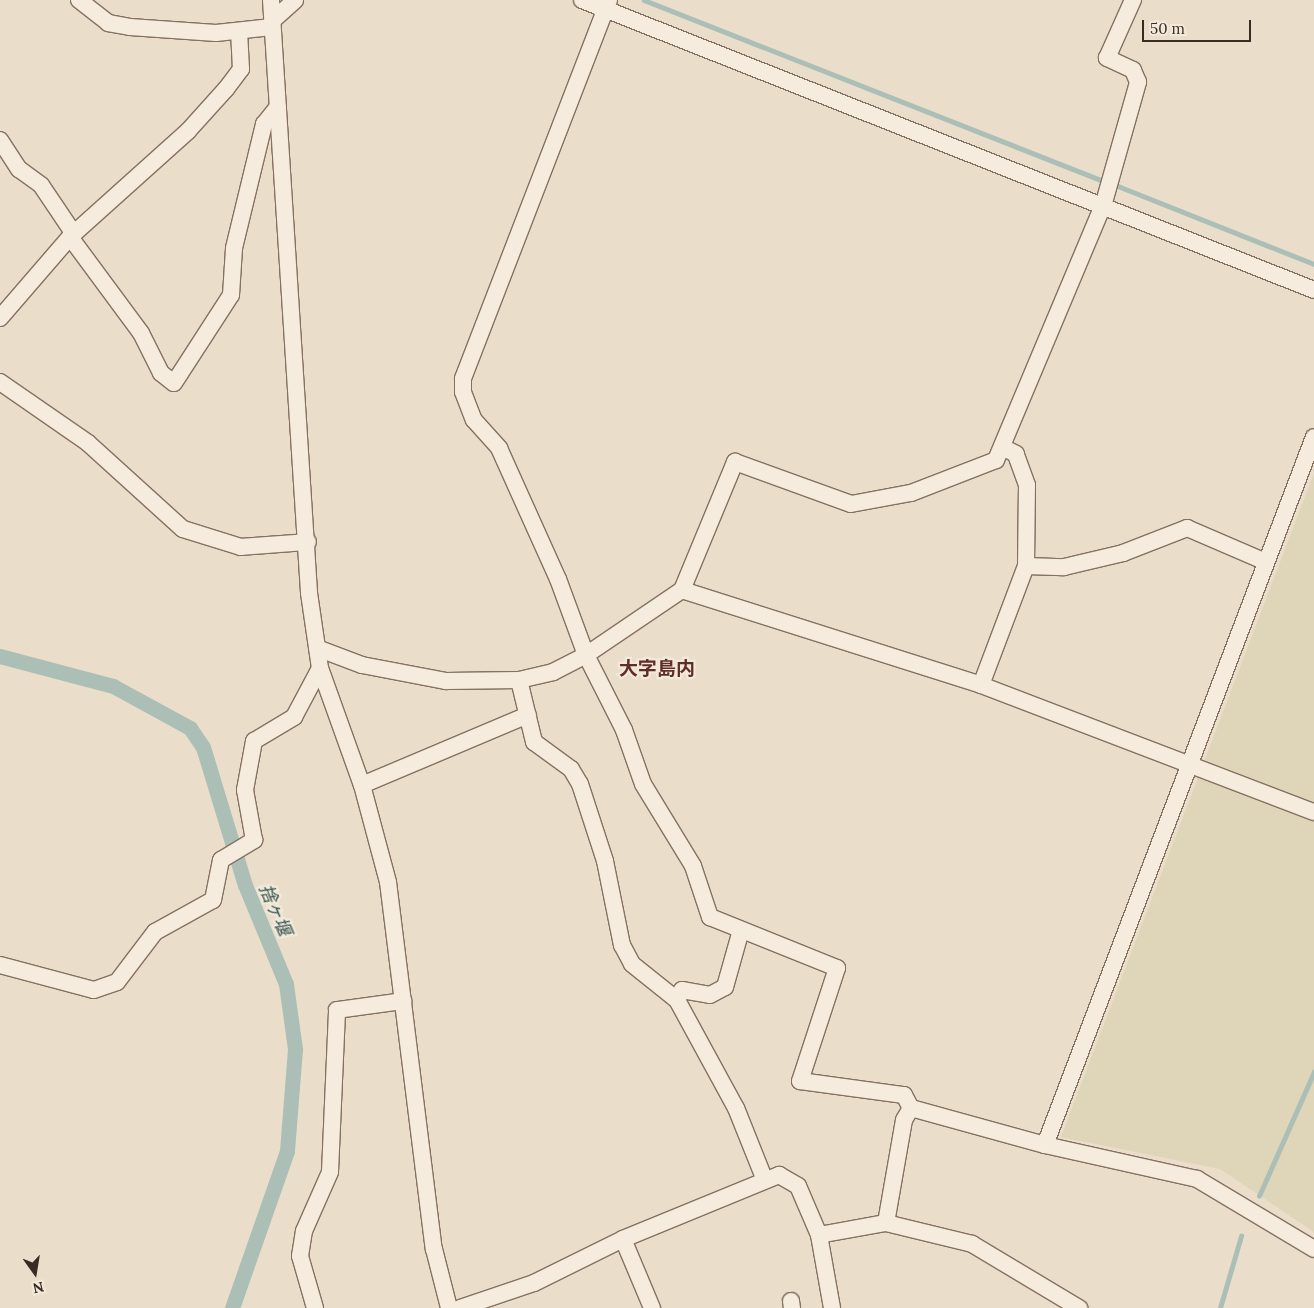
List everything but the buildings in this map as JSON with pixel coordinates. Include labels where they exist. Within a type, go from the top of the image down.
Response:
[{"type":"street","points":[[79,0],[108,23],[239,32],[272,24],[295,0]]},
{"type":"street","points":[[271,0],[308,542],[309,593],[320,668],[362,785],[388,882],[434,1249],[449,1308]]},
{"type":"street","points":[[582,0],[607,5],[1314,290]]},
{"type":"street","points":[[317,648],[362,665],[446,681],[519,680],[552,672],[586,655],[682,590],[735,462],[851,504],[911,493],[996,460],[1004,448],[1103,206],[1138,82],[1133,70],[1107,58],[1133,0]]},
{"type":"street","points":[[607,5],[463,379],[463,392],[474,420],[499,448],[558,579],[586,655],[624,730],[651,800],[693,866],[710,917],[837,968],[800,1082],[904,1095],[911,1108],[1045,1145],[1198,1178],[1314,1249]]},
{"type":"street","points":[[0,318],[72,236],[188,131],[226,90],[241,69],[239,32]]},
{"type":"street","points":[[0,140],[19,169],[41,185],[50,204],[141,333],[161,373],[174,383],[231,295],[234,248],[264,124],[278,107]]},
{"type":"street","points":[[1,380],[88,443],[183,529],[241,547],[308,542]]},
{"type":"street","points":[[1045,1145],[1314,437]]},
{"type":"street","points":[[981,685],[1026,566],[1027,485],[1016,454],[1004,448]]},
{"type":"street","points":[[1026,566],[1056,569],[1123,553],[1187,528],[1266,562]]},
{"type":"street","points":[[682,590],[981,685],[1314,812]]},
{"type":"street","points":[[0,965],[94,990],[116,982],[155,932],[213,900],[221,860],[254,840],[245,790],[254,740],[294,717],[320,668]]},
{"type":"street","points":[[519,680],[534,742],[571,769],[580,784],[605,861],[622,946],[632,964],[677,1000],[736,1108],[764,1178]]},
{"type":"street","points":[[362,785],[528,715]]},
{"type":"street","points":[[677,1000],[682,990],[710,995],[725,987],[742,930]]},
{"type":"street","points":[[315,1308],[300,1256],[304,1231],[330,1172],[337,1010],[403,1001]]},
{"type":"street","points":[[886,1223],[904,1120],[911,1108]]},
{"type":"street","points":[[460,1308],[534,1283],[623,1239],[764,1178],[791,1178],[819,1234],[832,1308]]},
{"type":"street","points":[[819,1234],[886,1223],[972,1244],[1079,1308]]},
{"type":"street","points":[[623,1239],[652,1308]]},
{"type":"shaded area","points":[[1314,473],[1314,1232],[1220,1169],[1061,1137]]},
{"type":"waterway","points":[[644,0],[1106,182]]},
{"type":"waterway","points":[[1113,184],[1314,264]]},
{"type":"waterway","name":"捨ヶ堰","points":[[0,656],[113,686],[190,728],[203,747],[245,885],[286,984],[295,1049],[287,1151],[232,1308]]},
{"type":"waterway","points":[[1259,1196],[1314,1072]]},
{"type":"waterway","points":[[1220,1308],[1241,1236]]},
{"type":"district","name":"大字島内","points":[[657,669]]}]
